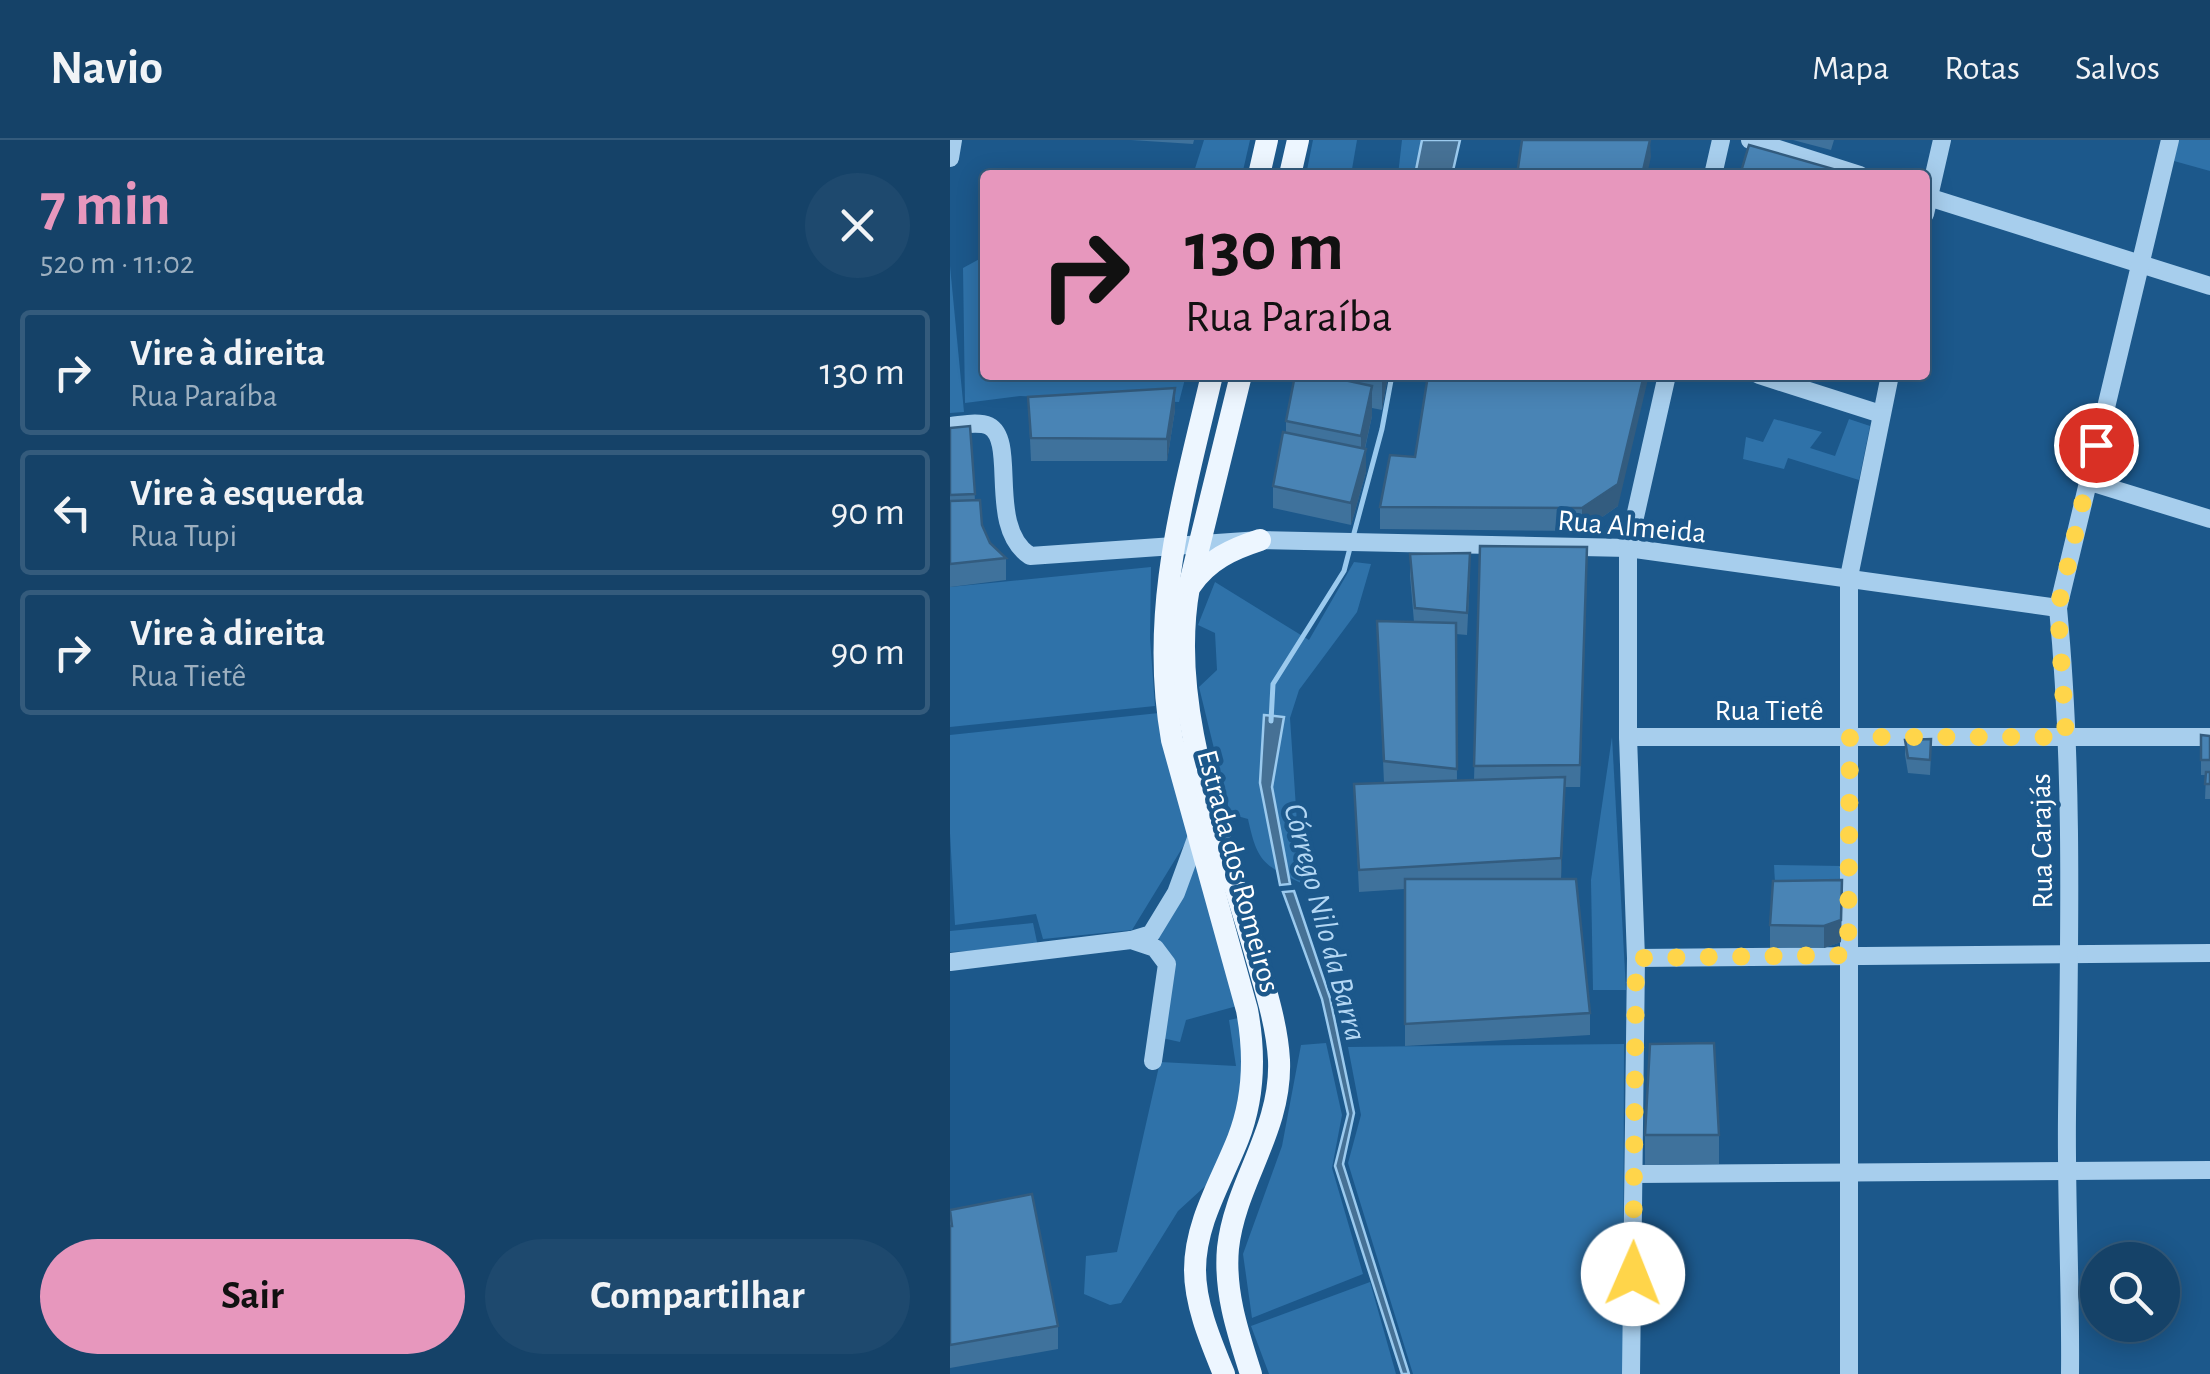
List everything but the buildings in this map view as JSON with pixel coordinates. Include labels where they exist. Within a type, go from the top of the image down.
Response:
[{"type":"main road","points":[[1260,170],[1267,140]]},
{"type":"main road","points":[[1291,170],[1298,140]]},
{"type":"main road","name":"Estrada dos Romeiros","points":[[1211,380],[1187,476],[1164,609],[1165,697],[1174,750],[1247,1010],[1253,1047],[1248,1106],[1200,1233],[1196,1279],[1210,1338],[1224,1374]]},
{"type":"main road","name":"Estrada dos Romeiros","points":[[1241,380],[1198,545],[1189,588],[1184,648],[1195,746],[1260,970],[1279,1061],[1270,1129],[1233,1225],[1228,1250],[1229,1294],[1252,1374]]},
{"type":"main road","points":[[1187,476],[1191,496],[1204,519],[1231,542]]},
{"type":"main road","points":[[1189,588],[1212,563],[1235,548],[1260,540]]},
{"type":"main road","points":[[1200,1233],[1228,1250]]},
{"type":"street","points":[[950,158],[953,140]]},
{"type":"street","points":[[1714,170],[1721,140]]},
{"type":"street","points":[[1750,140],[1844,170]]},
{"type":"street","points":[[1930,186],[1942,140]]},
{"type":"street","name":"Rua Carajás","points":[[2070,1374],[2070,952],[2066,737],[2058,608],[2170,140]]},
{"type":"street","points":[[1930,203],[2210,286]]},
{"type":"street","points":[[1631,1374],[1636,958],[1628,737],[1628,548],[1666,380]]},
{"type":"street","points":[[1775,380],[1881,414]]},
{"type":"street","points":[[1848,1374],[1849,577],[1889,380]]},
{"type":"street","name":"Rua Almeida","points":[[950,426],[985,424],[995,430],[1000,443],[1006,522],[1017,548],[1030,556],[1260,540],[1628,548],[2058,608]]},
{"type":"street","points":[[2087,481],[2210,519]]},
{"type":"street","name":"Rua Tietê","points":[[1628,737],[2210,737]]},
{"type":"street","points":[[950,962],[1131,940],[1151,934],[1176,893],[1198,833]]},
{"type":"street","points":[[1131,940],[1155,948],[1167,964],[1153,1061]]},
{"type":"street","points":[[1636,958],[2210,953]]},
{"type":"street","points":[[1634,1174],[2210,1170]]},
{"type":"shaded area","points":[[1204,140],[1250,140],[1243,170],[1195,170]]},
{"type":"shaded area","points":[[1313,140],[1357,140],[1352,170],[1307,170]]},
{"type":"shaded area","points":[[1402,140],[1457,140],[1449,170],[1399,170]]},
{"type":"shaded area","points":[[1422,140],[1460,140],[1453,170],[1416,170]]},
{"type":"shaded area","points":[[2178,140],[2210,140],[2210,171],[2174,161]]},
{"type":"shaded area","points":[[980,259],[980,380],[1185,380],[1179,402],[1020,396],[965,403],[963,268]]},
{"type":"shaded area","points":[[950,266],[964,412],[950,413]]},
{"type":"shaded area","points":[[1774,419],[1822,432],[1810,448],[1835,456],[1849,419],[1870,426],[1859,480],[1788,458],[1784,469],[1743,459],[1746,437],[1763,442]]},
{"type":"shaded area","points":[[1354,562],[1371,564],[1357,612],[1299,690],[1290,718],[1301,883],[1269,866],[1258,853],[1248,819],[1230,814],[1199,687],[1217,670],[1215,633],[1198,625],[1215,582],[1309,640]]},
{"type":"shaded area","points":[[1151,567],[1150,638],[1155,706],[950,727],[950,587]]},
{"type":"shaded area","points":[[1159,713],[1192,832],[1132,930],[1043,939],[1036,914],[955,925],[950,735]]},
{"type":"shaded area","points":[[1264,715],[1284,717],[1272,787],[1290,884],[1280,885],[1260,783]]},
{"type":"shaded area","points":[[1612,737],[1626,990],[1593,990],[1591,880]]},
{"type":"shaded area","points":[[1198,854],[1237,1006],[1186,1020],[1180,1042],[1162,1038],[1175,967],[1158,937]]},
{"type":"shaded area","points":[[1774,865],[1842,866],[1842,902],[1776,900]]},
{"type":"shaded area","points":[[1294,891],[1330,998],[1354,1113],[1343,1164],[1409,1374],[1402,1374],[1335,1166],[1348,1114],[1322,999],[1283,892]]},
{"type":"shaded area","points":[[1033,923],[1038,947],[950,952],[950,931]]},
{"type":"shaded area","points":[[1243,1017],[1245,1100],[1214,1178],[1178,1211],[1121,1303],[1110,1305],[1084,1294],[1086,1256],[1117,1252],[1160,1062],[1236,1066],[1229,1020]]},
{"type":"shaded area","points":[[1326,1043],[1342,1115],[1332,1168],[1363,1274],[1252,1318],[1243,1254],[1282,1146],[1301,1045]]},
{"type":"shaded area","points":[[1624,1044],[1623,1374],[1413,1374],[1348,1163],[1361,1115],[1348,1047]]},
{"type":"shaded area","points":[[1370,1282],[1396,1374],[1269,1374],[1251,1326]]},
{"type":"waterway","name":"Córrego Nilo da Barra","points":[[1353,537],[1391,380]]},
{"type":"waterway","name":"Córrego Nilo da Barra","points":[[1271,721],[1273,684],[1344,571],[1350,548]]},
{"type":"route","points":[[1633,1274],[1636,958],[1848,955],[1850,737],[2066,737],[2058,608],[2096,445]]}]
